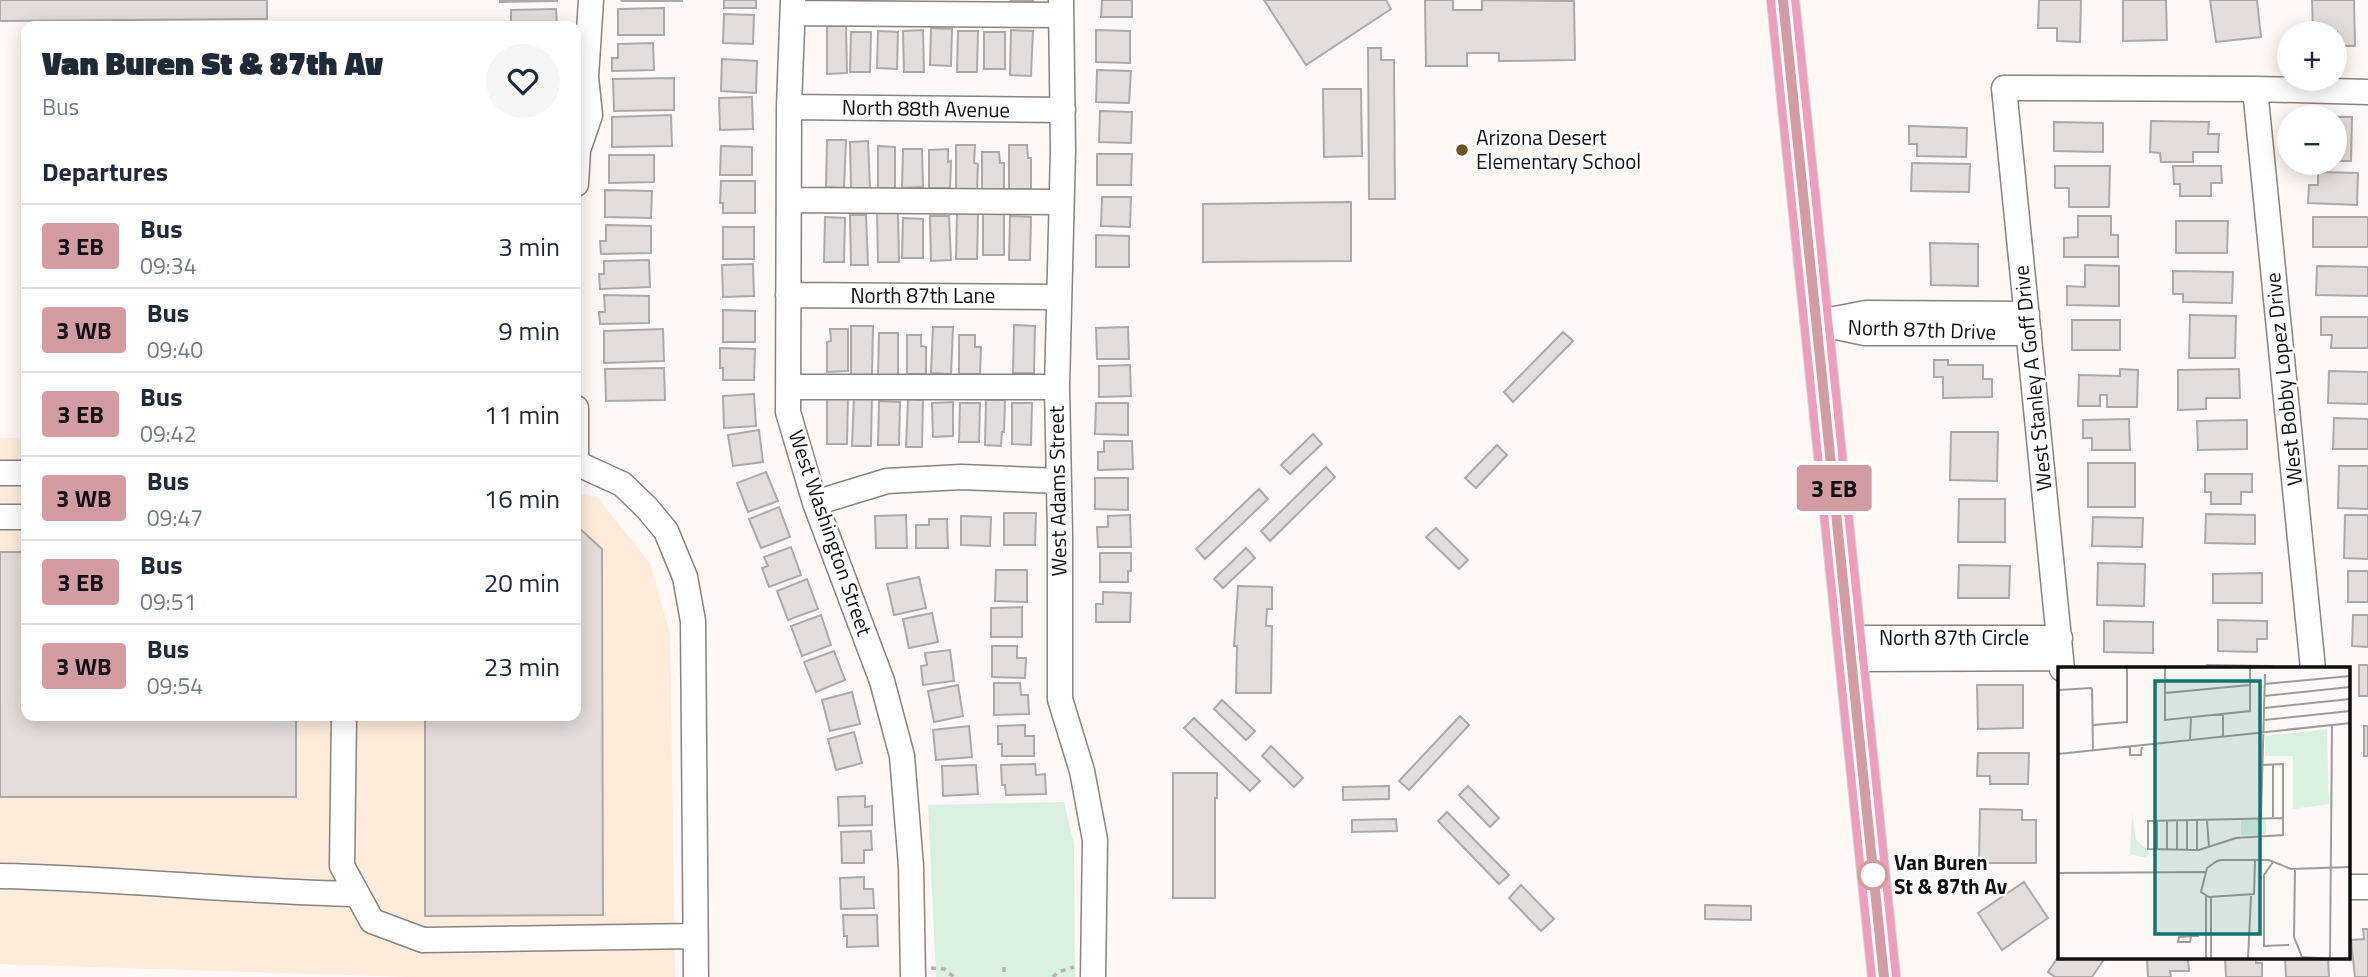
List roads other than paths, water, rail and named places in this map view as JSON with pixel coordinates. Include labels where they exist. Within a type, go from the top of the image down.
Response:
[{"type":"main road","points":[[1783,0],[1884,977]]},
{"type":"street","points":[[581,136],[590,115],[581,85],[591,0]]},
{"type":"street","points":[[793,6],[1061,8]]},
{"type":"street","name":"West Washington Street","points":[[793,6],[789,107],[788,412],[815,503],[882,681],[902,756],[911,866],[913,977]]},
{"type":"street","name":"West Adams Street","points":[[1061,8],[1063,110],[1057,387],[1060,699],[1082,771],[1095,840],[1093,977]]},
{"type":"street","name":"West Stanley A Goff Drive","points":[[2061,655],[2004,88],[2255,89]]},
{"type":"street","points":[[2255,89],[2368,92]]},
{"type":"street","name":"West Bobby Lopez Drive","points":[[2255,89],[2313,667]]},
{"type":"street","name":"North 88th Avenue","points":[[789,107],[1063,110]]},
{"type":"street","points":[[790,201],[1061,202]]},
{"type":"street","name":"North 87th Lane","points":[[788,295],[1059,297]]},
{"type":"street","name":"North 87th Drive","points":[[1817,323],[1866,333],[2028,323]]},
{"type":"street","points":[[788,387],[1057,387]]},
{"type":"street","points":[[581,465],[622,484],[647,508],[666,530],[685,577],[693,621],[696,977]]},
{"type":"street","points":[[0,473],[21,473]]},
{"type":"street","points":[[815,503],[887,481],[961,477],[1059,481]]},
{"type":"street","points":[[0,517],[21,517]]},
{"type":"street","name":"North 87th Circle","points":[[1850,648],[2061,655]]},
{"type":"street","points":[[344,721],[342,866],[372,921],[423,940],[695,936]]},
{"type":"street","points":[[0,876],[357,894]]},
{"type":"street","points":[[2350,887],[2368,887]]},
{"type":"place","name":"Arizona Desert Elementary School","points":[[1462,150]]},
{"type":"place","name":"Van Buren St & 87th Av","points":[[1873,875]]}]
